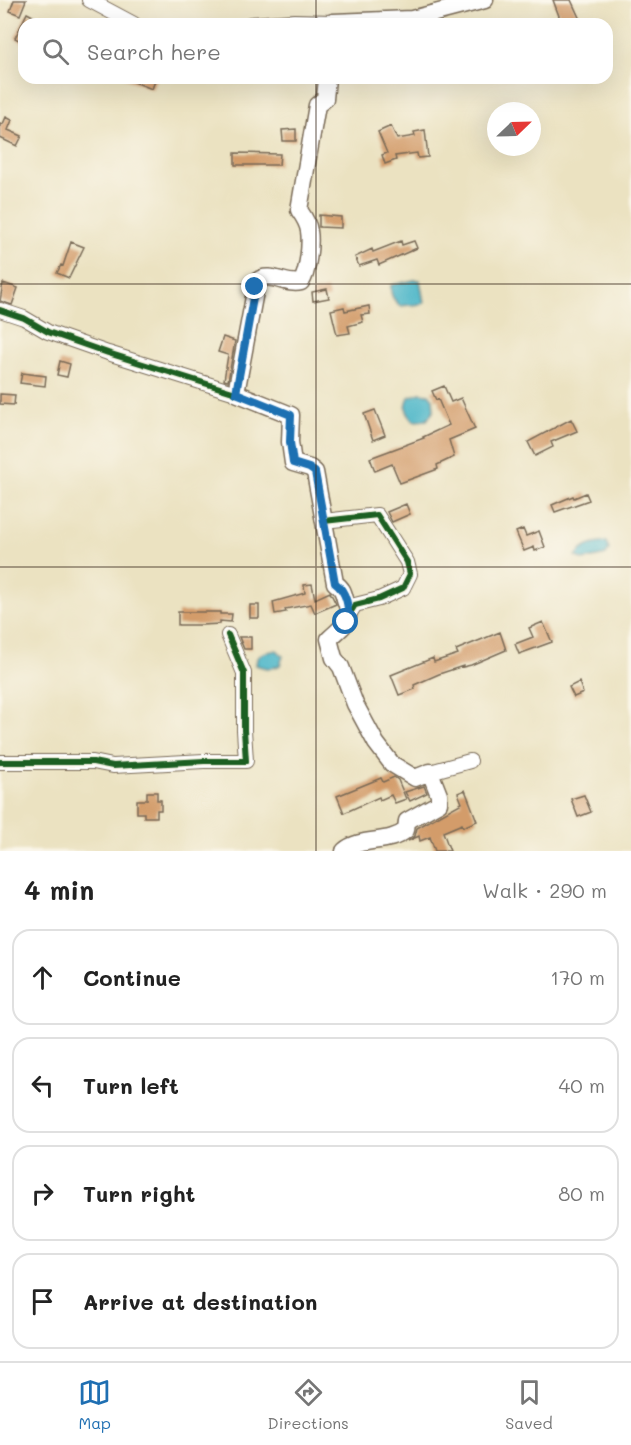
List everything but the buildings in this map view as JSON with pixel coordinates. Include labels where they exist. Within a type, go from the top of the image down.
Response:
[{"type":"main road","points":[[416,18],[485,0]]},
{"type":"main road","points":[[327,84],[326,99],[317,105],[299,210],[306,219],[309,232],[309,250],[304,278],[301,282],[294,284],[266,277],[257,281],[236,393],[291,415],[290,442],[293,463],[315,472],[335,583],[342,588],[350,613],[346,622],[329,639],[334,658],[341,667],[355,704],[376,743],[392,764],[415,778],[429,772],[440,795],[440,803],[407,821],[406,830],[402,834],[360,843],[344,851]]},
{"type":"street","points":[[89,0],[123,18]]},
{"type":"street","points":[[0,310],[24,318],[48,332],[236,393]]},
{"type":"street","points":[[324,521],[377,515],[407,562],[410,574],[403,588],[379,599],[355,605],[350,613]]},
{"type":"street","points":[[0,762],[93,762],[113,766],[246,761],[244,673],[228,635]]},
{"type":"street","points":[[429,772],[470,761]]},
{"type":"water","points":[[420,280],[424,303],[400,306],[392,297],[391,285]]},
{"type":"water","points":[[420,393],[429,394],[433,399],[434,410],[427,420],[414,421],[406,407],[409,397]]},
{"type":"water","points":[[606,542],[609,550],[606,555],[583,560],[576,556],[586,547]]},
{"type":"water","points":[[277,650],[283,656],[280,665],[268,668],[256,665],[257,658],[263,653]]},
{"type":"cycle path","points":[[0,310],[24,318],[48,332],[236,393]]},
{"type":"cycle path","points":[[324,521],[377,515],[407,562],[410,574],[403,588],[379,599],[355,605],[350,613]]},
{"type":"cycle path","points":[[0,762],[93,762],[113,766],[246,761],[244,673],[228,635]]},
{"type":"route","points":[[255,287],[236,393],[291,415],[290,442],[293,463],[315,472],[335,583],[342,588],[350,613],[346,622]]}]
